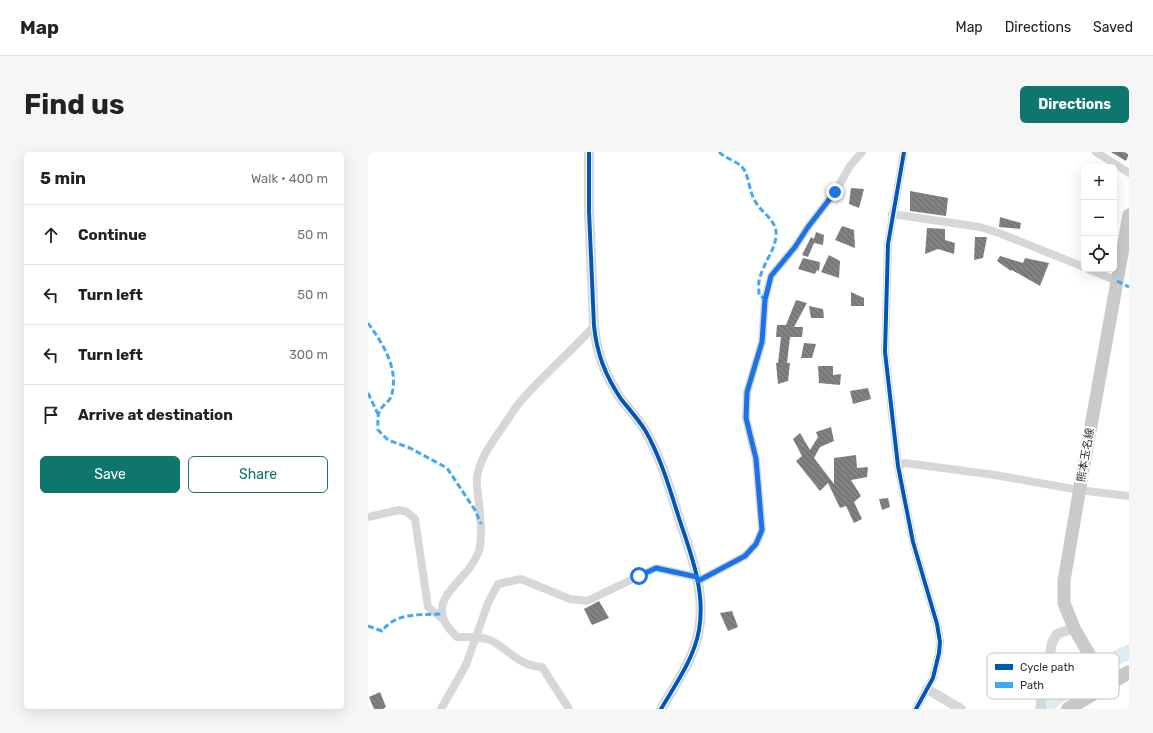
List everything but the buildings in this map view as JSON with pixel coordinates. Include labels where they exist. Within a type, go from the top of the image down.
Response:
[{"type":"highway","points":[[1119,678],[1129,672]]},
{"type":"highway","points":[[1068,709],[1085,699]]},
{"type":"main road","name":"熊本玉名線","points":[[1088,653],[1074,628],[1064,603],[1064,581],[1129,215]]},
{"type":"street","points":[[589,152],[589,211],[594,326],[600,360],[608,378],[621,399],[641,425],[653,444],[666,478],[698,579],[701,610],[699,630],[688,662],[661,709]]},
{"type":"street","points":[[441,709],[466,665],[488,603],[498,584],[521,579],[570,599],[586,602],[656,568],[698,579],[745,556],[756,544],[762,530],[756,459],[746,418],[747,392],[762,342],[765,300],[771,276],[795,247],[808,227],[835,192],[850,166],[862,152]]},
{"type":"street","points":[[904,152],[888,244],[885,352],[898,466],[913,542],[937,624],[940,642],[933,678],[916,709]]},
{"type":"street","points":[[1096,152],[1129,173]]},
{"type":"street","points":[[892,214],[980,227],[999,233],[1081,267]]},
{"type":"street","points":[[1095,272],[1117,281]]},
{"type":"street","points":[[568,709],[542,667],[531,667],[490,641],[476,638],[457,637],[449,630],[441,610],[444,600],[471,566],[479,550],[481,521],[476,479],[482,459],[521,401],[594,326]]},
{"type":"street","points":[[898,466],[905,463],[987,474],[1079,490],[1129,496]]},
{"type":"street","points":[[368,516],[399,510],[407,512],[415,519],[428,607],[444,620]]},
{"type":"street","points":[[1050,653],[1052,642],[1057,634],[1074,628]]},
{"type":"street","points":[[926,689],[961,709]]},
{"type":"waterway","points":[[1119,657],[1129,652]]},
{"type":"waterway","points":[[1042,709],[1055,699]]},
{"type":"marked path","points":[[719,152],[742,167],[746,174],[751,193],[755,201],[775,226],[775,242],[759,281],[759,295],[765,299]]},
{"type":"marked path","points":[[1117,281],[1129,287]]},
{"type":"marked path","points":[[368,323],[384,349],[392,367],[393,377],[391,397],[379,413],[378,430],[388,440],[410,448],[447,468],[475,510],[481,524]]},
{"type":"marked path","points":[[368,393],[378,414]]},
{"type":"marked path","points":[[368,626],[382,631],[394,620],[401,618],[417,615],[442,614]]},
{"type":"cycle path","points":[[589,152],[589,211],[594,326],[597,346],[610,381],[621,399],[645,430],[660,461],[692,557],[699,586],[701,615],[697,641],[683,671],[661,709]]},
{"type":"cycle path","points":[[904,152],[888,244],[885,352],[898,466],[913,542],[937,624],[940,642],[933,678],[916,709]]},
{"type":"route","points":[[639,576],[656,568],[697,577],[698,581],[745,556],[756,544],[762,530],[756,459],[746,418],[747,392],[762,342],[765,300],[771,276],[795,247],[823,206],[835,192]]}]
